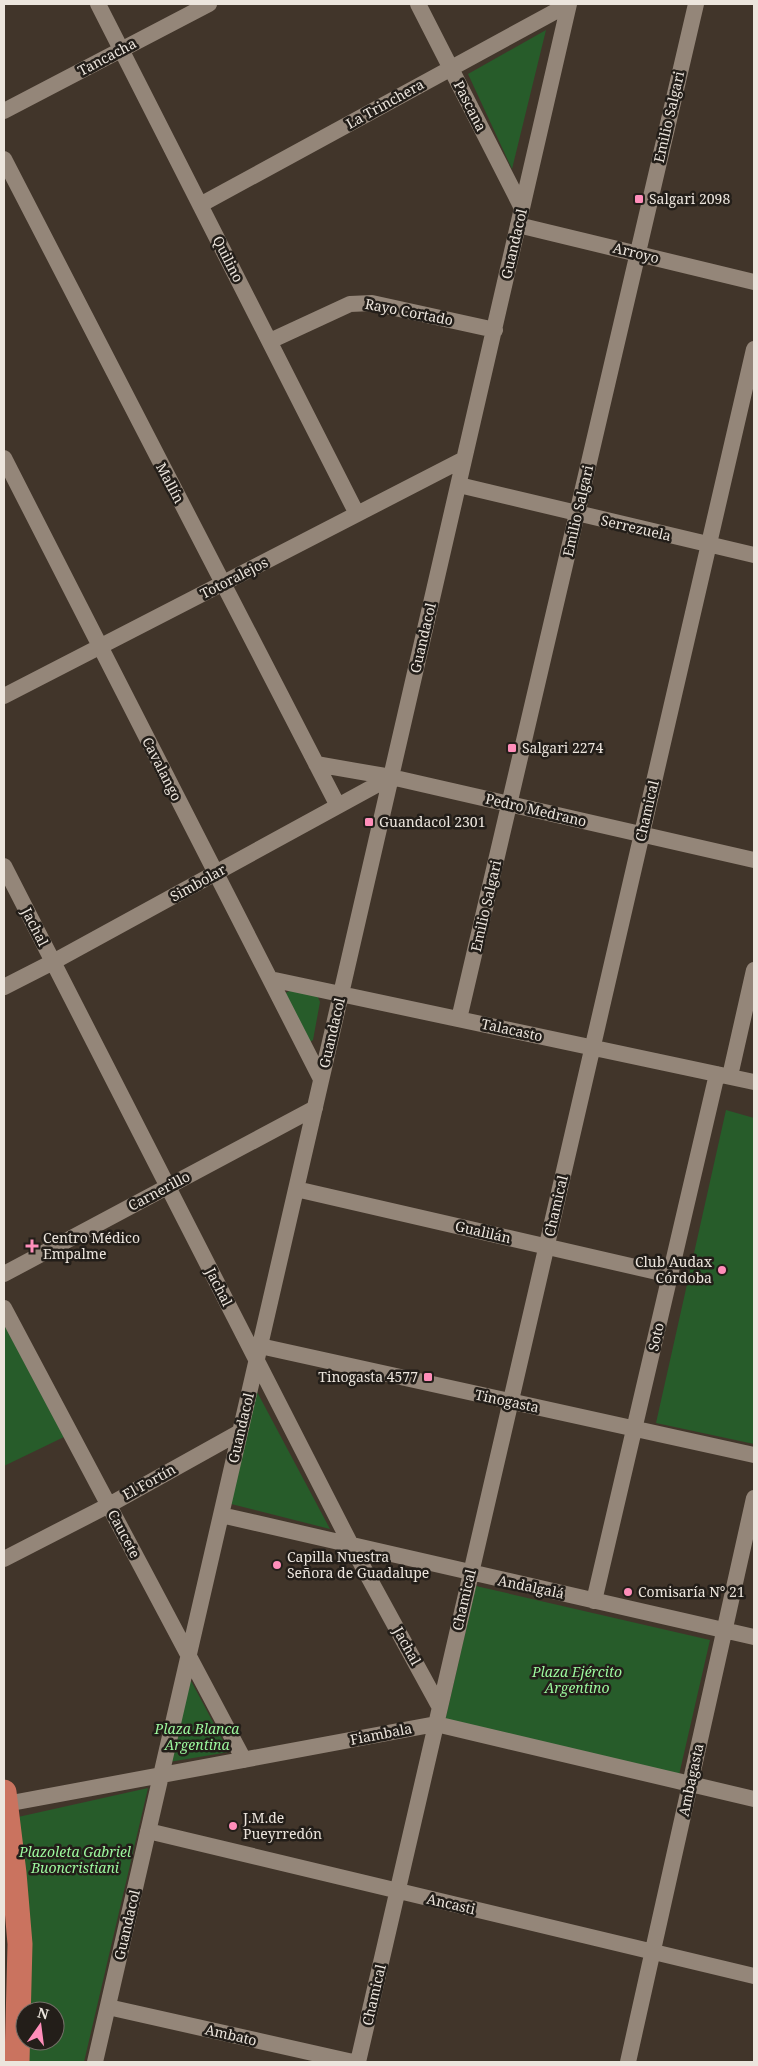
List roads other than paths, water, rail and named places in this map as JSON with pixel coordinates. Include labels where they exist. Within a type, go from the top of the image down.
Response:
[{"type":"main road","points":[[5,1798],[20,1944],[17,2062]]},
{"type":"street","name":"Quilino","points":[[98,4],[357,514]]},
{"type":"street","name":"Tancacha","points":[[4,111],[210,4]]},
{"type":"street","name":"Pascana","points":[[418,4],[522,208]]},
{"type":"street","name":"La Trinchera","points":[[200,205],[569,4]]},
{"type":"street","name":"Guandacol","points":[[95,2062],[569,4]]},
{"type":"street","name":"Emilio Salgari","points":[[459,1019],[696,4]]},
{"type":"street","name":"Mallín","points":[[4,160],[338,806]]},
{"type":"street","name":"Arroyo","points":[[518,225],[754,282]]},
{"type":"street","name":"Rayo Cortado","points":[[270,341],[350,304],[361,302],[495,330]]},
{"type":"street","name":"Chamical","points":[[358,2062],[754,349]]},
{"type":"street","name":"Cavalango","points":[[4,458],[321,1079]]},
{"type":"street","name":"Totoralejos","points":[[4,696],[464,459]]},
{"type":"street","name":"Serrezuela","points":[[459,485],[754,555]]},
{"type":"street","name":"Pedro Medrano","points":[[316,764],[391,777],[754,860]]},
{"type":"street","name":"Simbolar","points":[[4,987],[391,777]]},
{"type":"street","name":"Jachal","points":[[4,866],[168,1187],[258,1353],[352,1545],[439,1706]]},
{"type":"street","name":"Soto","points":[[594,1601],[670,1275],[723,1075],[754,970]]},
{"type":"street","name":"Talacasto","points":[[270,979],[754,1082]]},
{"type":"street","name":"Carnerillo","points":[[4,1274],[315,1108]]},
{"type":"street","name":"Gualilán","points":[[296,1189],[670,1275]]},
{"type":"street","name":"Caucete","points":[[4,1308],[244,1760]]},
{"type":"street","name":"Tinogasta","points":[[258,1353],[510,1402],[754,1455]]},
{"type":"street","name":"El Fortín","points":[[4,1559],[240,1432]]},
{"type":"street","name":"Ambagasta","points":[[628,2062],[754,1498]]},
{"type":"street","name":"Andalgalá","points":[[221,1515],[754,1637]]},
{"type":"street","name":"Fiambala","points":[[5,1798],[161,1776],[436,1724],[754,1799]]},
{"type":"street","name":"Ancasti","points":[[148,1831],[754,1976]]},
{"type":"street","name":"Ambato","points":[[108,2007],[353,2062]]},
{"type":"place","name":"Salgari 2098","points":[[639,199]]},
{"type":"place","name":"Salgari 2274","points":[[512,748]]},
{"type":"place","name":"Guandacol 2301","points":[[369,822]]},
{"type":"place","name":"Centro Médico Empalme","points":[[32,1246]]},
{"type":"place","name":"Club Audax Córdoba","points":[[722,1270]]},
{"type":"place","name":"Tinogasta 4577","points":[[428,1377]]},
{"type":"place","name":"Capilla Nuestra Señora de Guadalupe","points":[[277,1565]]},
{"type":"place","name":"Comisaría N° 21","points":[[628,1592]]},
{"type":"place","name":"J.M.de Pueyrredón","points":[[233,1826]]},
{"type":"park label","name":"Plaza Ejército Argentino","points":[[577,1680]]},
{"type":"park label","name":"Plaza Blanca Argentina","points":[[197,1738]]},
{"type":"park label","name":"Plazoleta Gabriel Buoncristiani","points":[[75,1860]]}]
